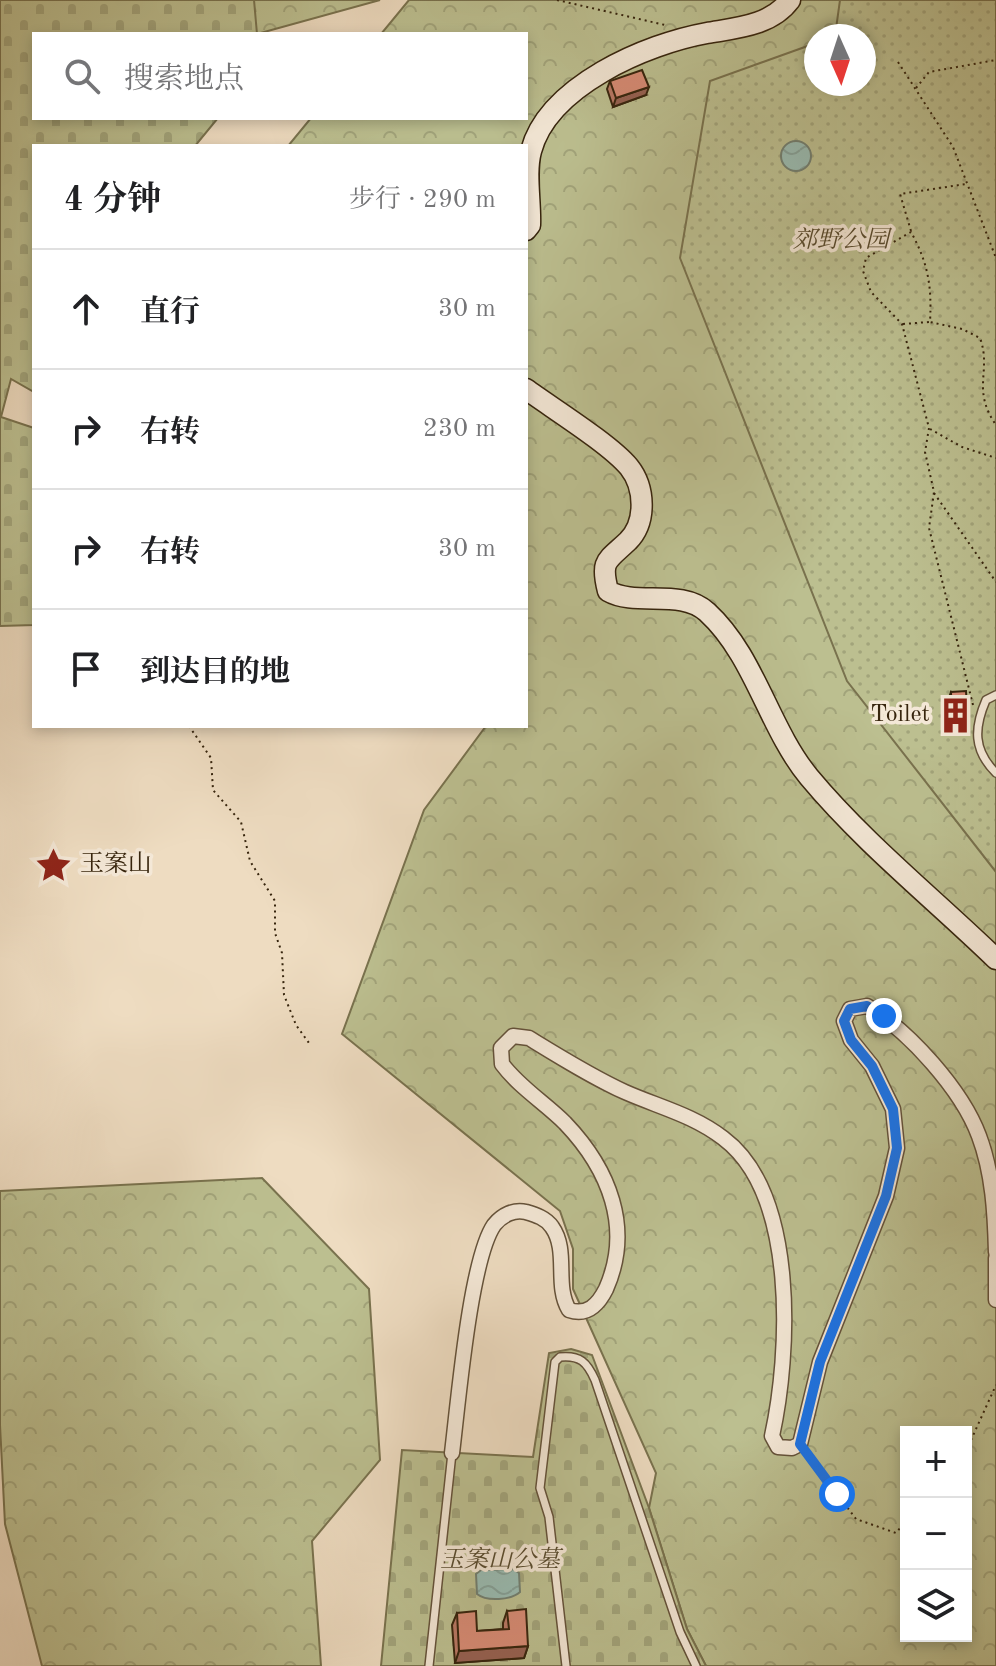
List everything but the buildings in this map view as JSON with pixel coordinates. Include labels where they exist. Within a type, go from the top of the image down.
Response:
[{"type":"street","points":[[528,228],[530,154],[540,127],[570,94],[607,69],[703,33],[745,27],[769,17],[790,0]]},
{"type":"street","points":[[528,391],[629,467],[641,493],[642,515],[630,539],[609,555],[603,572],[608,591],[621,599],[688,603],[706,610],[747,665],[807,775],[996,959]]},
{"type":"street","points":[[452,1453],[466,1341],[479,1273],[494,1226],[504,1215],[519,1211],[538,1215],[552,1227],[561,1260],[564,1302],[569,1310],[577,1313],[590,1310],[603,1295],[619,1249],[618,1221],[610,1191],[595,1159],[565,1123],[502,1064],[501,1048],[508,1039],[518,1035],[529,1038],[624,1091],[678,1110],[724,1138],[760,1178],[772,1213],[777,1243],[785,1344],[783,1385],[772,1436],[778,1447],[792,1448],[800,1444],[820,1362],[886,1196],[897,1148],[893,1109],[872,1066],[851,1040],[844,1021],[850,1009],[867,1006],[919,1048],[953,1092],[979,1135],[995,1203],[996,1300]]},
{"type":"lane","points":[[996,695],[986,700],[977,722],[976,742],[996,773]]},
{"type":"lane","points":[[566,1666],[549,1517],[540,1488],[555,1362],[560,1357],[573,1356],[585,1362],[595,1380],[680,1632],[696,1666]]},
{"type":"lane","points":[[429,1666],[452,1453]]},
{"type":"path","points":[[557,0],[674,27]]},
{"type":"path","points":[[915,89],[929,72],[996,60]]},
{"type":"path","points":[[898,62],[953,147],[996,258]]},
{"type":"path","points":[[930,322],[932,286],[926,259],[911,232],[900,194],[968,184]]},
{"type":"path","points":[[911,232],[866,258],[863,271],[871,292],[902,324],[929,428],[925,452],[934,492],[929,528],[977,722]]},
{"type":"path","points":[[902,324],[930,322],[962,329],[980,338],[985,351],[981,379],[985,409],[996,425]]},
{"type":"path","points":[[929,428],[962,447],[996,458]]},
{"type":"path","points":[[934,492],[996,582]]},
{"type":"path","points":[[190,728],[211,758],[213,790],[241,822],[250,861],[275,901],[275,933],[282,953],[284,995],[296,1025],[309,1043]]},
{"type":"path","points":[[972,1438],[996,1385]]},
{"type":"path","points":[[800,1444],[856,1519],[896,1533],[900,1528]]},
{"type":"green space","points":[[0,0],[380,0],[264,32],[32,32]]},
{"type":"green space","points":[[0,0],[254,0],[257,32],[32,32],[32,120],[216,120],[197,144],[32,144],[32,391],[11,379],[1,417],[32,427],[32,625],[0,626]]},
{"type":"green space","points":[[409,0],[996,0],[996,1666],[706,1666],[687,1629],[649,1508],[656,1473],[573,1289],[573,1249],[560,1211],[342,1034],[424,810],[485,728],[528,728],[528,144],[290,144],[309,120],[528,120],[528,32],[383,32]]},
{"type":"green space","name":"郊野公园","points":[[840,0],[996,0],[996,872],[847,681],[680,258],[710,81],[804,47],[804,96],[876,96],[876,24],[837,24]]},
{"type":"green space","points":[[262,1178],[369,1289],[380,1460],[312,1541],[321,1666],[42,1666],[5,1524],[0,1425],[0,1191]]},
{"type":"green space","name":"玉案山公墓","points":[[571,1349],[592,1355],[649,1508],[687,1629],[706,1666],[381,1666],[402,1450],[533,1457],[549,1353]]},
{"type":"water","points":[[796,141],[802,142],[810,150],[810,162],[802,170],[796,171],[790,170],[782,162],[781,156],[782,150],[790,142]]},
{"type":"water","points":[[513,1569],[519,1573],[520,1592],[499,1599],[477,1594],[476,1574],[481,1570]]},
{"type":"place","name":"Toilet","points":[[956,715]]},
{"type":"place","name":"玉案山","points":[[54,865]]},
{"type":"route","points":[[837,1494],[800,1444],[820,1362],[855,1267],[886,1196],[897,1148],[893,1109],[884,1087],[851,1040],[844,1021],[850,1009],[867,1006],[884,1016]]}]
